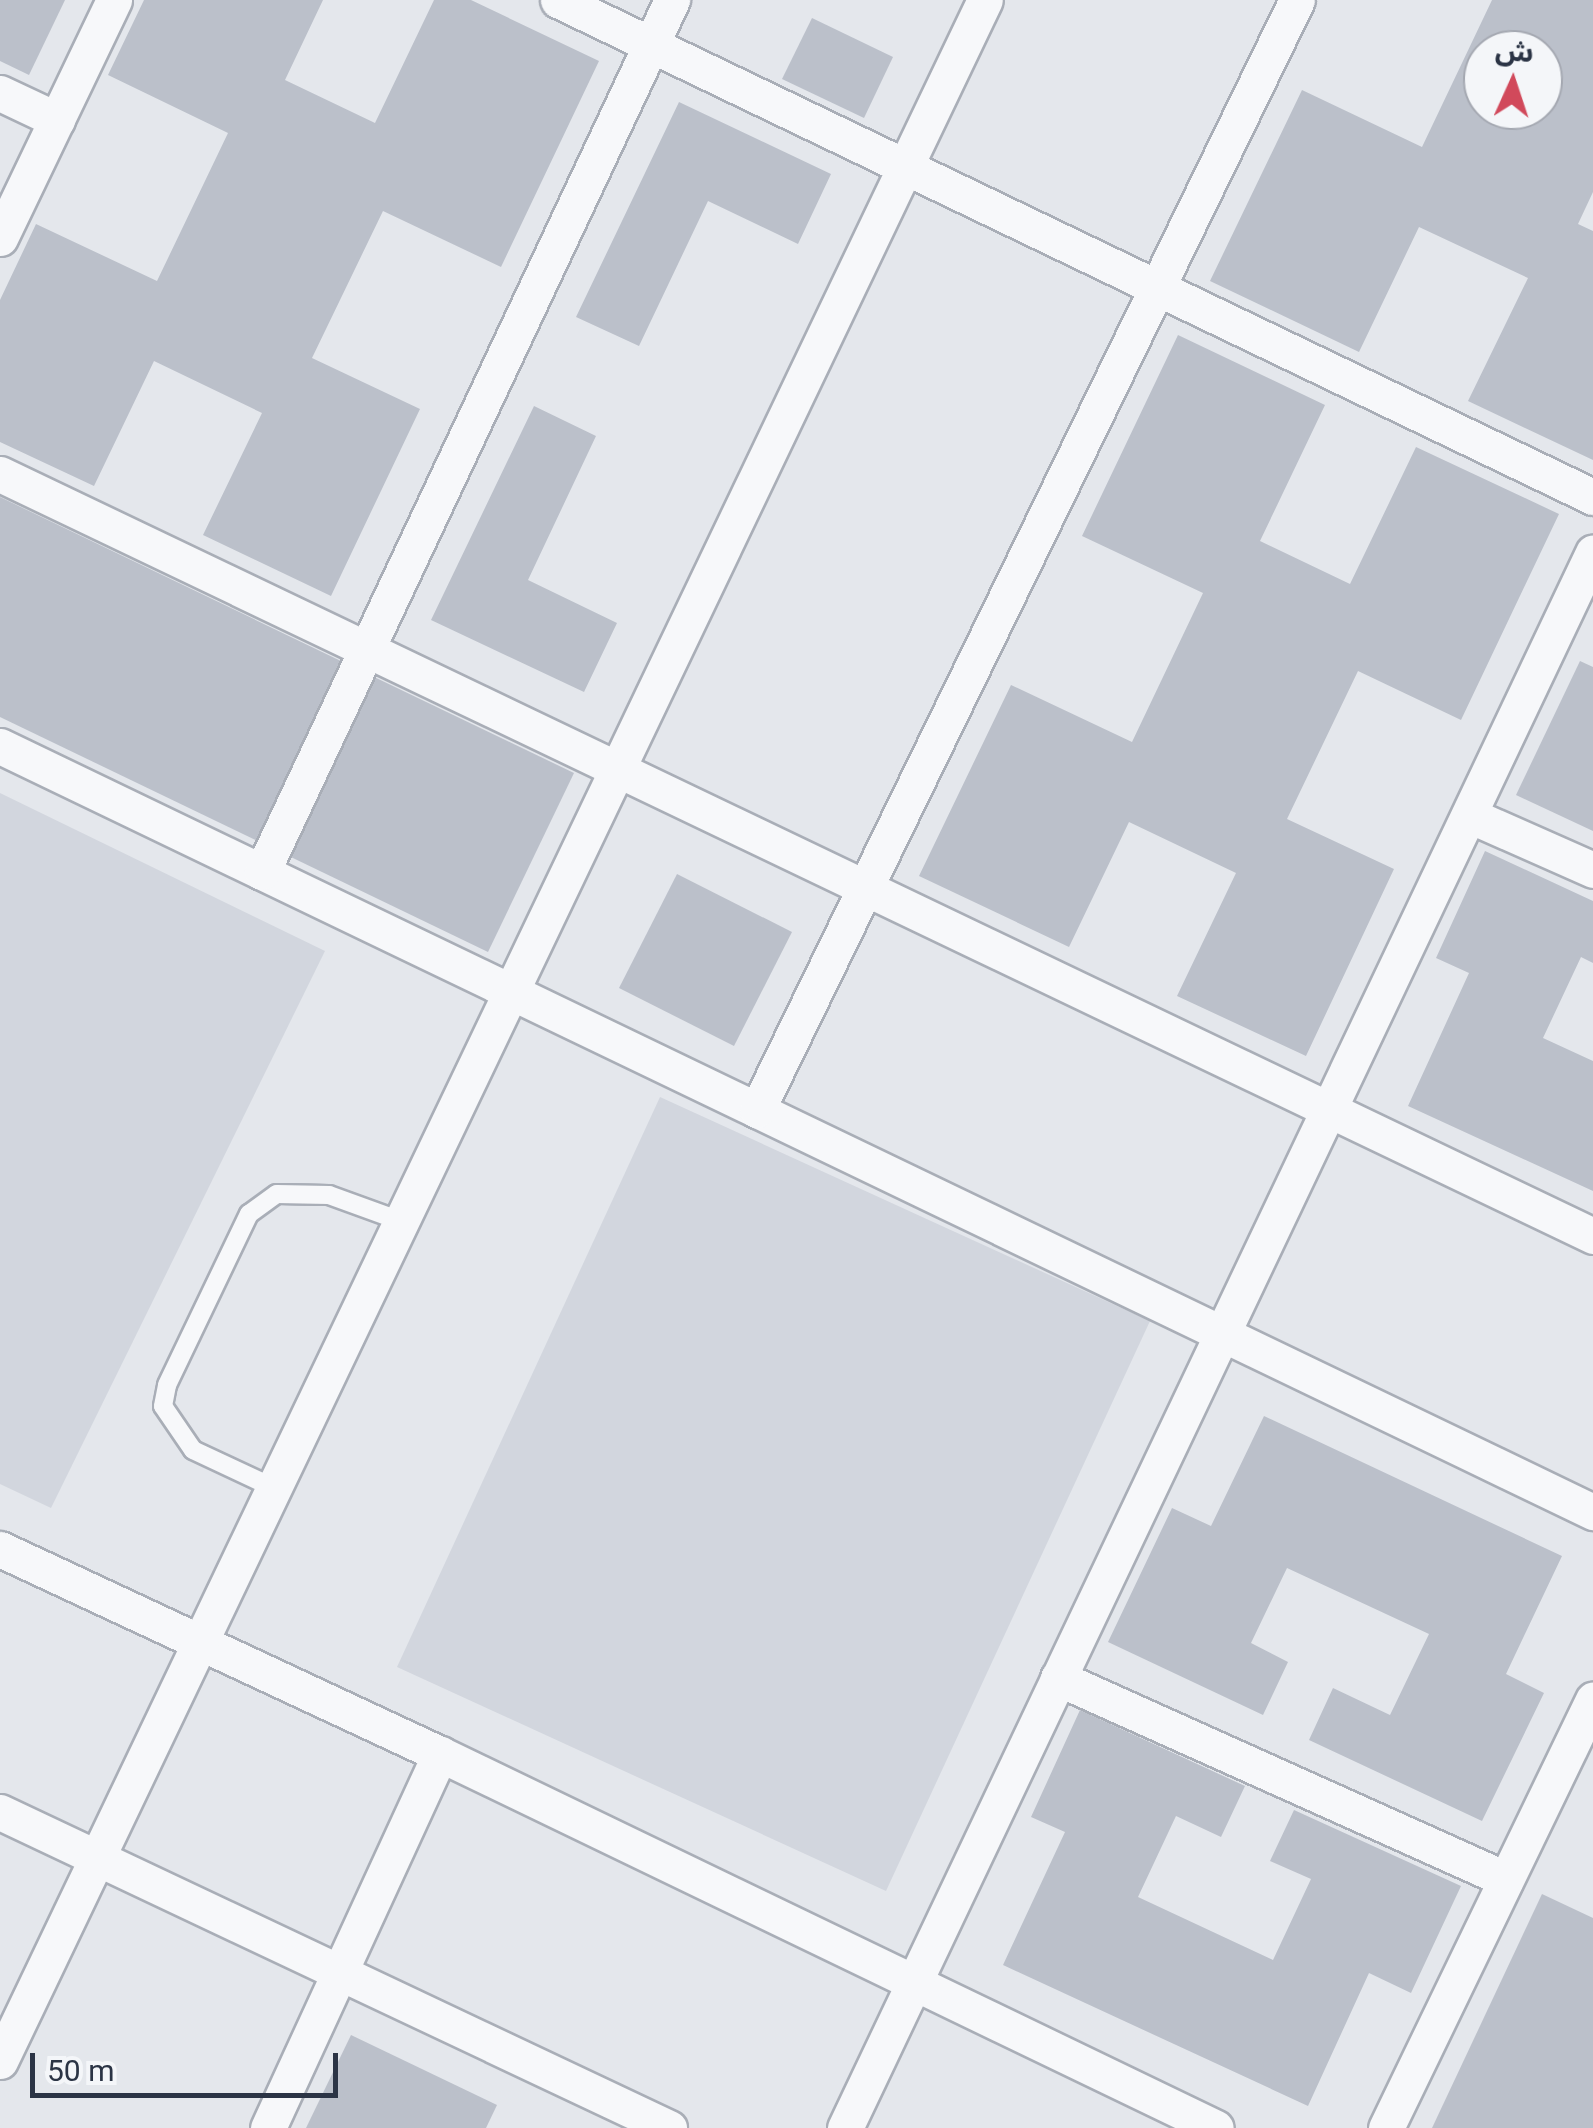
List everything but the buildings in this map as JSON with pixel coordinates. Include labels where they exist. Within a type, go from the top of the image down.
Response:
[{"type":"street","points":[[0,238],[114,0]]},
{"type":"street","points":[[558,0],[1593,497]]},
{"type":"street","points":[[262,872],[672,0]]},
{"type":"street","points":[[0,2062],[197,1642],[985,0]]},
{"type":"street","points":[[756,1110],[1297,0]]},
{"type":"street","points":[[0,93],[57,120]]},
{"type":"street","points":[[0,474],[1593,1236]]},
{"type":"street","points":[[845,2128],[1593,552]]},
{"type":"street","points":[[0,746],[1593,1512]]},
{"type":"street","points":[[1469,815],[1593,870]]},
{"type":"street","points":[[0,1549],[440,1754],[1216,2128]]},
{"type":"street","points":[[1058,1678],[1506,1878]]},
{"type":"street","points":[[1386,2128],[1593,1699]]},
{"type":"street","points":[[268,2128],[440,1754]]},
{"type":"street","points":[[0,1812],[668,2128]]},
{"type":"lane","points":[[272,1487],[192,1450],[164,1406],[167,1384],[249,1214],[277,1194],[329,1195],[401,1221]]},
{"type":"shaded area","points":[[0,793],[325,951],[51,1508],[0,1484]]},
{"type":"shaded area","points":[[660,1097],[1150,1321],[886,1891],[397,1667]]}]
